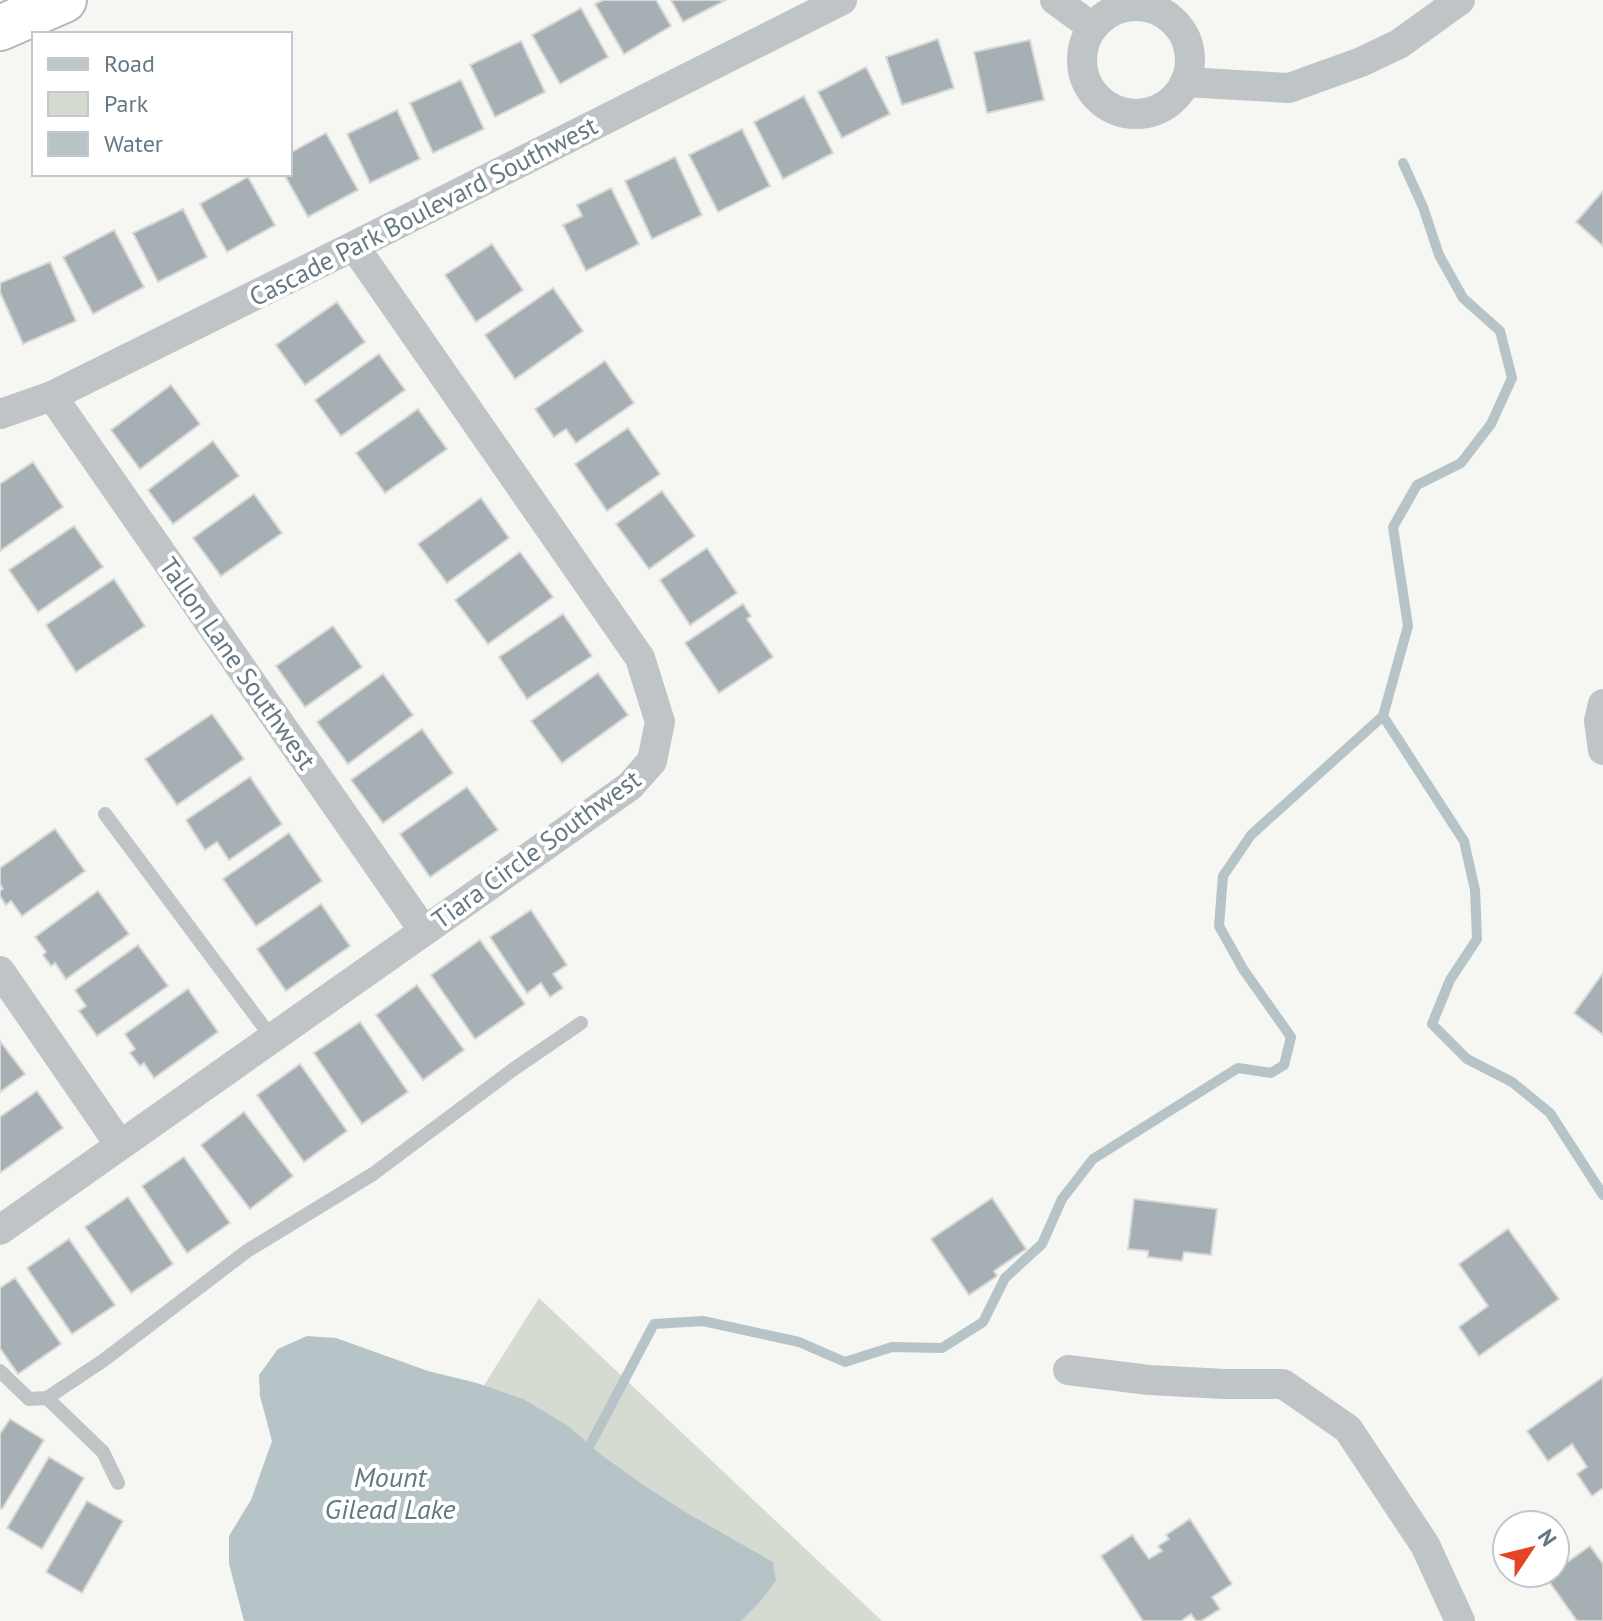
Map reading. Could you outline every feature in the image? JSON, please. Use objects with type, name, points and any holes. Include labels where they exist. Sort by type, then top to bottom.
[{"type":"highway","points":[[0,28],[64,0]]},
{"type":"street","name":"Cascade Park Boulevard Southwest","points":[[0,414],[52,396],[842,0]]},
{"type":"street","points":[[1055,0],[1092,27]]},
{"type":"street","points":[[1185,82],[1289,88],[1361,62],[1399,44],[1460,0]]},
{"type":"street","points":[[1136,5],[1156,9],[1172,19],[1184,34],[1190,51],[1185,82],[1180,93],[1158,111],[1136,115],[1115,110],[1099,100],[1085,79],[1082,51],[1092,27],[1115,9],[1136,5]]},
{"type":"street","name":"Tiara Circle Southwest","points":[[0,1230],[630,786],[652,761],[660,722],[640,658],[354,246]]},
{"type":"street","name":"Tallon Lane Southwest","points":[[52,396],[424,931]]},
{"type":"street","points":[[1603,704],[1599,721],[1603,750]]},
{"type":"street","points":[[0,971],[120,1145]]},
{"type":"street","points":[[1068,1370],[1149,1380],[1283,1384],[1348,1429],[1425,1545],[1460,1621]]},
{"type":"lane","points":[[105,814],[272,1038]]},
{"type":"lane","points":[[0,1371],[29,1399],[47,1398],[104,1360],[247,1251],[373,1174],[581,1023]]},
{"type":"lane","points":[[47,1398],[103,1452],[118,1483]]},
{"type":"green space","points":[[539,1298],[882,1621],[335,1621]]},
{"type":"water","name":"Mount Gilead Lake","points":[[307,1336],[336,1338],[428,1371],[523,1399],[567,1425],[604,1457],[645,1486],[773,1562],[776,1581],[741,1621],[244,1621],[229,1564],[229,1536],[251,1500],[272,1441],[260,1396],[259,1375],[278,1349]]},
{"type":"building","points":[[603,0],[656,0],[671,26],[624,54],[595,4]]},
{"type":"building","points":[[671,0],[726,0],[683,22]]},
{"type":"building","points":[[581,8],[608,57],[560,84],[532,35]]},
{"type":"building","points":[[938,39],[954,88],[902,105],[886,57]]},
{"type":"building","points":[[1030,40],[1044,100],[987,113],[974,52]]},
{"type":"building","points":[[521,41],[545,92],[495,117],[470,65]]},
{"type":"building","points":[[866,67],[890,114],[842,138],[818,92]]},
{"type":"building","points":[[461,80],[484,129],[433,153],[410,103]]},
{"type":"building","points":[[804,96],[833,153],[783,179],[754,122]]},
{"type":"building","points":[[397,110],[420,159],[370,183],[347,134]]},
{"type":"building","points":[[742,129],[770,186],[718,212],[689,155]]},
{"type":"building","points":[[326,133],[358,190],[308,217],[285,176],[292,176],[292,152]]},
{"type":"building","points":[[675,157],[702,215],[652,239],[625,181]]},
{"type":"building","points":[[248,177],[275,225],[227,252],[200,204]]},
{"type":"building","points":[[611,188],[639,244],[586,271],[563,225],[582,216],[577,205]]},
{"type":"building","points":[[1603,191],[1603,246],[1576,222]]},
{"type":"building","points":[[183,209],[207,257],[158,282],[133,233]]},
{"type":"building","points":[[114,230],[144,287],[93,314],[63,257]]},
{"type":"building","points":[[492,244],[523,290],[476,322],[445,275]]},
{"type":"building","points":[[50,262],[76,321],[23,344],[0,292],[0,283]]},
{"type":"building","points":[[553,288],[583,331],[515,379],[485,335]]},
{"type":"building","points":[[337,302],[365,342],[305,385],[276,345]]},
{"type":"building","points":[[379,354],[405,390],[341,436],[315,400]]},
{"type":"building","points":[[605,361],[634,403],[576,443],[566,429],[554,437],[535,409]]},
{"type":"building","points":[[171,385],[200,424],[140,469],[111,430]]},
{"type":"building","points":[[418,409],[447,449],[385,493],[356,453]]},
{"type":"building","points":[[628,428],[660,474],[607,511],[575,464]]},
{"type":"building","points":[[213,441],[239,476],[173,524],[148,490]]},
{"type":"building","points":[[33,462],[63,507],[0,551],[0,484]]},
{"type":"building","points":[[662,491],[695,536],[649,569],[616,524]]},
{"type":"building","points":[[254,494],[282,533],[221,576],[193,538]]},
{"type":"building","points":[[481,498],[509,538],[447,583],[418,544]]},
{"type":"building","points":[[74,526],[103,567],[38,612],[9,570]]},
{"type":"building","points":[[707,548],[737,593],[690,625],[660,580]]},
{"type":"building","points":[[520,552],[553,597],[488,644],[455,600]]},
{"type":"building","points":[[114,579],[145,626],[76,672],[46,625]]},
{"type":"building","points":[[743,604],[751,616],[747,619],[773,657],[719,693],[685,643]]},
{"type":"building","points":[[563,614],[592,656],[527,699],[499,657]]},
{"type":"building","points":[[333,626],[362,667],[305,707],[276,666]]},
{"type":"building","points":[[598,673],[628,715],[562,763],[531,721]]},
{"type":"building","points":[[383,674],[413,715],[348,764],[317,722]]},
{"type":"building","points":[[212,714],[244,759],[177,805],[145,759]]},
{"type":"building","points":[[422,729],[453,773],[383,823],[351,780]]},
{"type":"building","points":[[250,777],[282,824],[229,860],[217,842],[205,850],[186,820]]},
{"type":"building","points":[[467,787],[498,830],[430,877],[400,834]]},
{"type":"building","points":[[55,829],[85,871],[22,916],[11,901],[6,905],[0,896],[3,889],[0,868]]},
{"type":"building","points":[[289,833],[322,881],[256,926],[223,879]]},
{"type":"building","points":[[98,891],[129,934],[66,979],[55,963],[51,966],[35,937]]},
{"type":"building","points":[[321,904],[350,946],[286,991],[257,949]]},
{"type":"building","points":[[531,910],[567,965],[553,974],[563,988],[550,997],[541,983],[527,993],[490,937]]},
{"type":"building","points":[[480,940],[525,1004],[475,1039],[431,975]]},
{"type":"building","points":[[138,945],[168,986],[97,1036],[79,1011],[86,1006],[75,990]]},
{"type":"building","points":[[1603,973],[1603,1035],[1574,1013]]},
{"type":"building","points":[[417,985],[464,1050],[423,1080],[376,1015]]},
{"type":"building","points":[[188,989],[218,1032],[154,1078],[144,1063],[140,1066],[130,1053],[135,1049],[125,1034]]},
{"type":"building","points":[[360,1022],[408,1092],[362,1124],[314,1053]]},
{"type":"building","points":[[0,1041],[25,1074],[0,1092]]},
{"type":"building","points":[[300,1064],[347,1131],[304,1162],[257,1095]]},
{"type":"building","points":[[37,1091],[63,1128],[0,1173],[0,1117]]},
{"type":"building","points":[[244,1112],[293,1176],[250,1209],[201,1145]]},
{"type":"building","points":[[184,1157],[230,1223],[187,1253],[142,1186]]},
{"type":"building","points":[[128,1197],[173,1264],[131,1293],[85,1227]]},
{"type":"building","points":[[992,1198],[1026,1249],[994,1271],[997,1276],[969,1295],[931,1239]]},
{"type":"building","points":[[1134,1199],[1217,1209],[1211,1255],[1184,1252],[1182,1261],[1148,1257],[1148,1251],[1128,1249]]},
{"type":"building","points":[[1508,1229],[1559,1299],[1479,1356],[1459,1327],[1488,1306],[1459,1264]]},
{"type":"building","points":[[69,1239],[115,1305],[72,1334],[27,1268]]},
{"type":"building","points":[[15,1278],[61,1344],[18,1374],[0,1348],[0,1288]]},
{"type":"building","points":[[1603,1377],[1603,1488],[1592,1496],[1577,1474],[1587,1467],[1572,1444],[1548,1461],[1527,1431]]},
{"type":"building","points":[[10,1419],[44,1440],[2,1509],[0,1434]]},
{"type":"building","points":[[49,1457],[84,1478],[42,1549],[7,1528]]},
{"type":"building","points":[[87,1501],[123,1521],[82,1593],[46,1572]]},
{"type":"building","points":[[1190,1519],[1232,1584],[1212,1597],[1220,1609],[1201,1621],[1196,1621],[1191,1614],[1181,1621],[1143,1621],[1101,1556],[1132,1535],[1149,1559],[1162,1551],[1158,1546],[1169,1539],[1166,1535]]},
{"type":"building","points":[[1590,1546],[1603,1564],[1603,1621],[1577,1621],[1554,1589],[1571,1589],[1571,1560]]},
{"type":"waterway","points":[[590,1445],[654,1324],[703,1321],[799,1342],[845,1362],[892,1347],[942,1348],[983,1322],[1005,1278],[1042,1244],[1062,1199],[1093,1159],[1238,1068],[1271,1073],[1284,1065],[1291,1037],[1243,969],[1219,926],[1223,876],[1251,835],[1383,716],[1408,626],[1393,527],[1417,485],[1461,463],[1491,424],[1512,378],[1500,331],[1463,298],[1439,255],[1423,207],[1403,163]]},
{"type":"waterway","points":[[1383,716],[1464,841],[1475,890],[1477,939],[1450,980],[1432,1024],[1467,1059],[1512,1082],[1550,1113],[1603,1195]]}]
